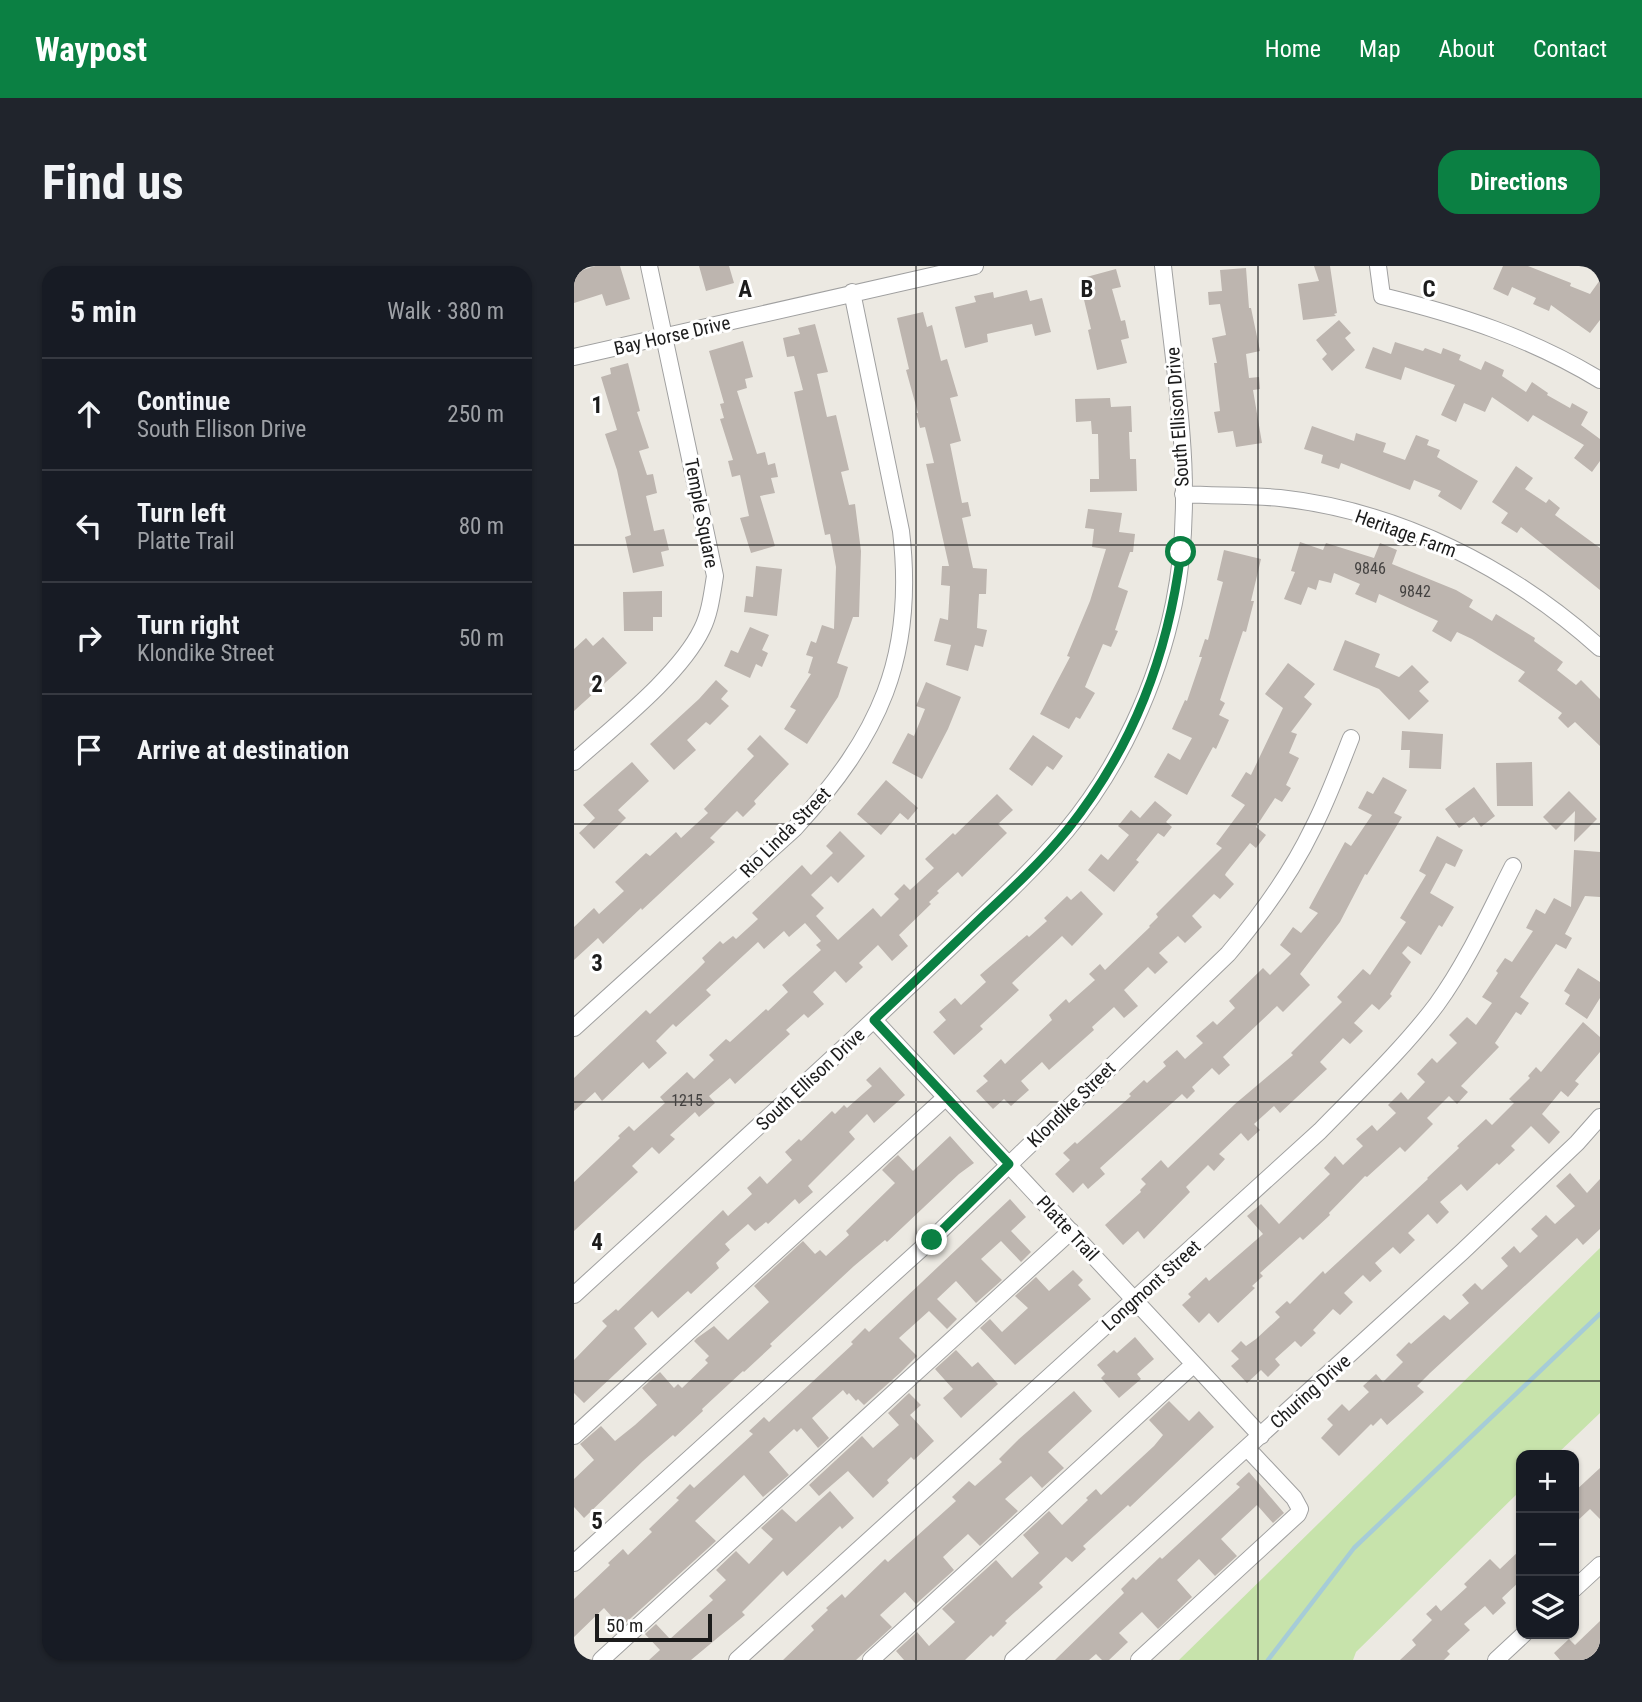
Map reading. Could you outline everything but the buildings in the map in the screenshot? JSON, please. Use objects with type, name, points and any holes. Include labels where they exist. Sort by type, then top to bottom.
[{"type":"street","name":"Temple Square","points":[[574,762],[667,677],[684,658],[702,629],[710,607],[715,576],[649,266]]},
{"type":"street","name":"Bay Horse Drive","points":[[574,356],[975,266]]},
{"type":"street","name":"South Ellison Drive","points":[[574,1295],[874,1020],[1017,884],[1066,831],[1094,794],[1121,749],[1152,682],[1175,601],[1181,552],[1181,428],[1163,266]]},
{"type":"street","points":[[1378,266],[1382,296],[1454,314],[1514,336],[1600,380]]},
{"type":"street","name":"Rio Linda Street","points":[[574,1028],[795,828],[824,796],[863,741],[892,677],[900,634],[905,562],[901,530],[852,292]]},
{"type":"street","name":"Heritage Farm","points":[[1183,494],[1280,498],[1320,505],[1392,524],[1491,568],[1529,591],[1600,648]]},
{"type":"street","name":"Klondike Street","points":[[574,1563],[932,1240],[1228,954],[1284,881],[1313,828],[1351,738]]},
{"type":"street","name":"Longmont Street","points":[[737,1660],[1320,1131],[1435,1006],[1469,953],[1513,866]]},
{"type":"street","name":"Platte Trail","points":[[874,1020],[1261,1436]]},
{"type":"street","points":[[574,1436],[946,1097]]},
{"type":"street","name":"Churing Drive","points":[[1013,1660],[1462,1252],[1577,1143],[1600,1117]]},
{"type":"street","points":[[601,1660],[1071,1231]]},
{"type":"street","points":[[871,1660],[1194,1364]]},
{"type":"street","points":[[1139,1660],[1298,1514],[1300,1509],[1294,1497],[1247,1448]]},
{"type":"street","points":[[1579,1583],[1600,1564]]},
{"type":"street","points":[[1496,1660],[1519,1639]]},
{"type":"green space","points":[[1600,1248],[1600,1413],[1561,1450],[1516,1450],[1516,1495],[1356,1652],[1353,1660],[1179,1660]]},
{"type":"waterway","points":[[1268,1660],[1354,1548],[1600,1314]]},
{"type":"route","points":[[932,1240],[1009,1164],[874,1020],[1017,884],[1066,831],[1094,794],[1121,749],[1152,682],[1175,601],[1181,552]]}]
